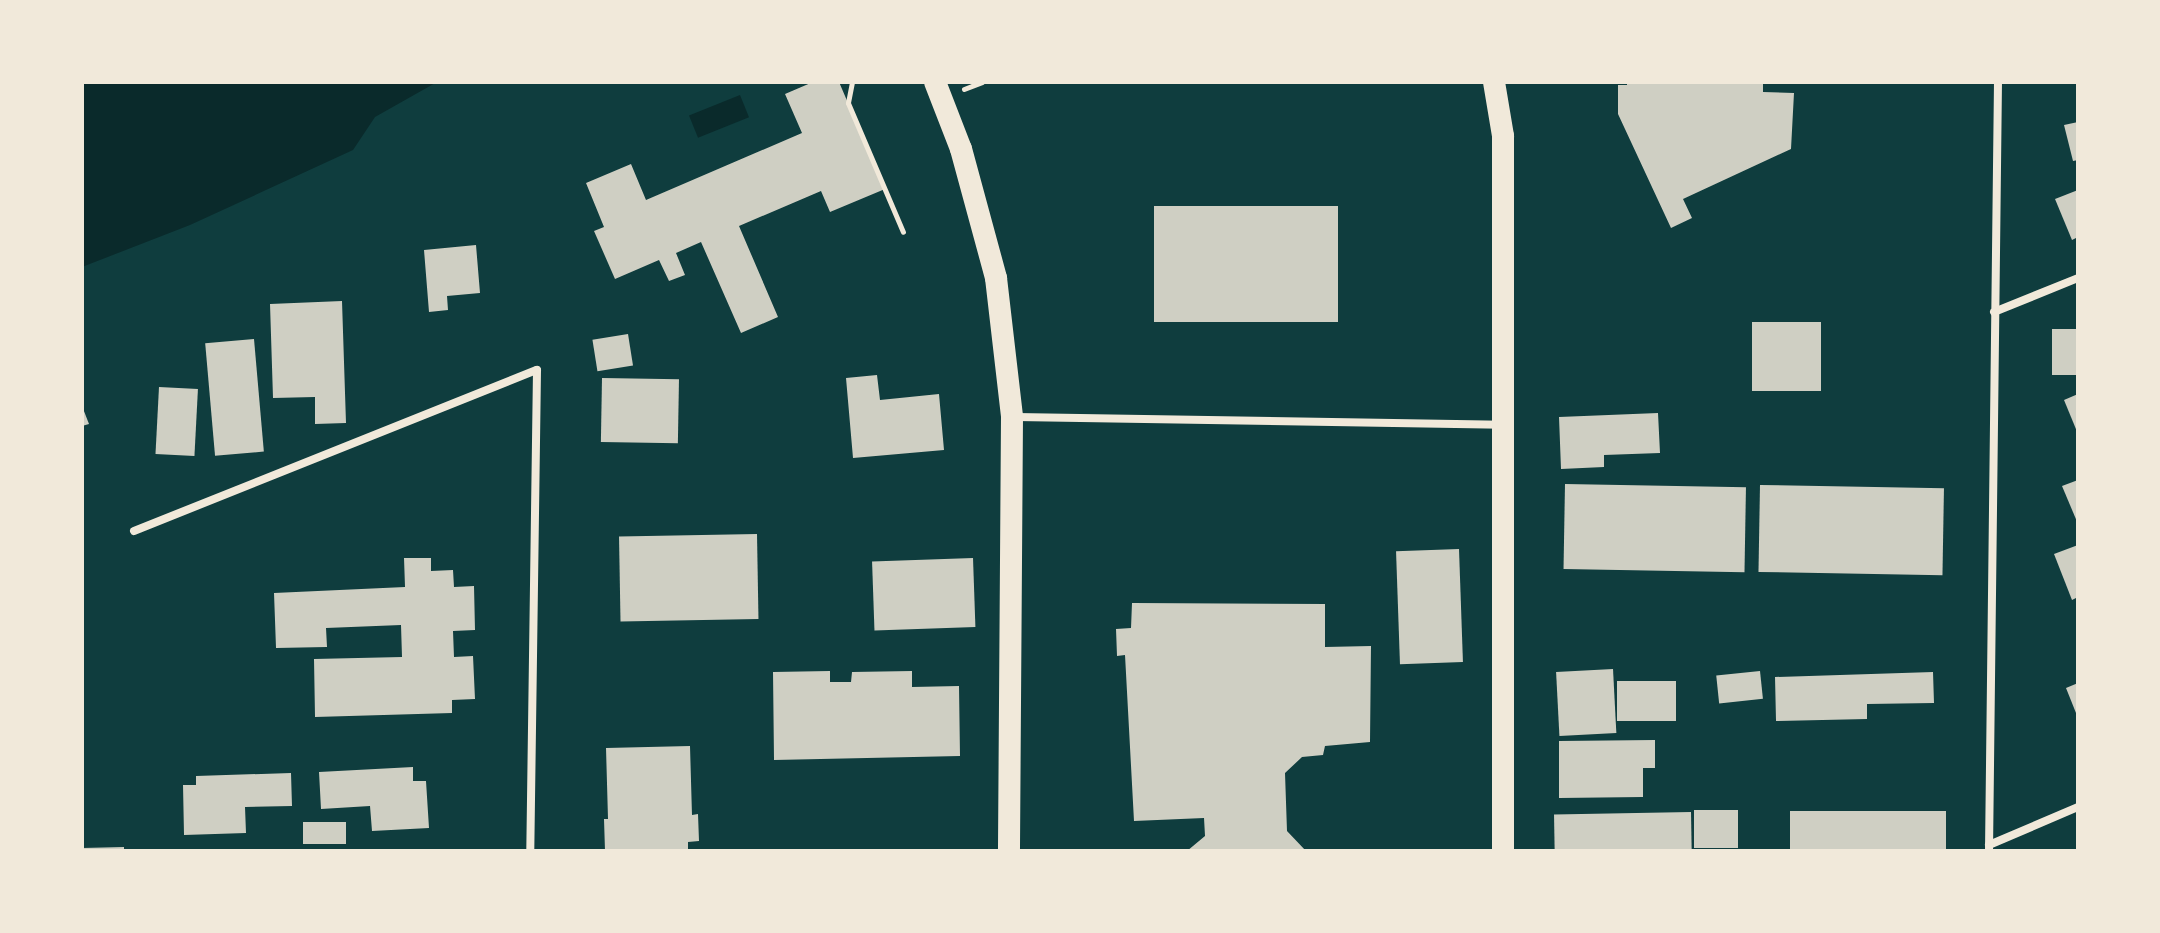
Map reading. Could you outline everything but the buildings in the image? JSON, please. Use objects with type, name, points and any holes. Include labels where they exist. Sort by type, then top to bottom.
[{"type":"highway","points":[[935,82],[961,149],[996,278],[1012,417],[1009,851]]},
{"type":"highway","points":[[1494,82],[1503,136],[1503,851]]},
{"type":"street","points":[[1998,82],[1989,848],[2078,807]]},
{"type":"street","points":[[1994,312],[2078,278]]},
{"type":"street","points":[[134,531],[537,370],[530,851]]},
{"type":"street","points":[[1012,417],[1503,425]]},
{"type":"path","points":[[852,82],[848,103],[903,232]]},
{"type":"water","points":[[82,82],[437,82],[375,117],[353,150],[190,225],[82,267]]},
{"type":"water","points":[[740,95],[749,117],[698,138],[689,116]]}]
